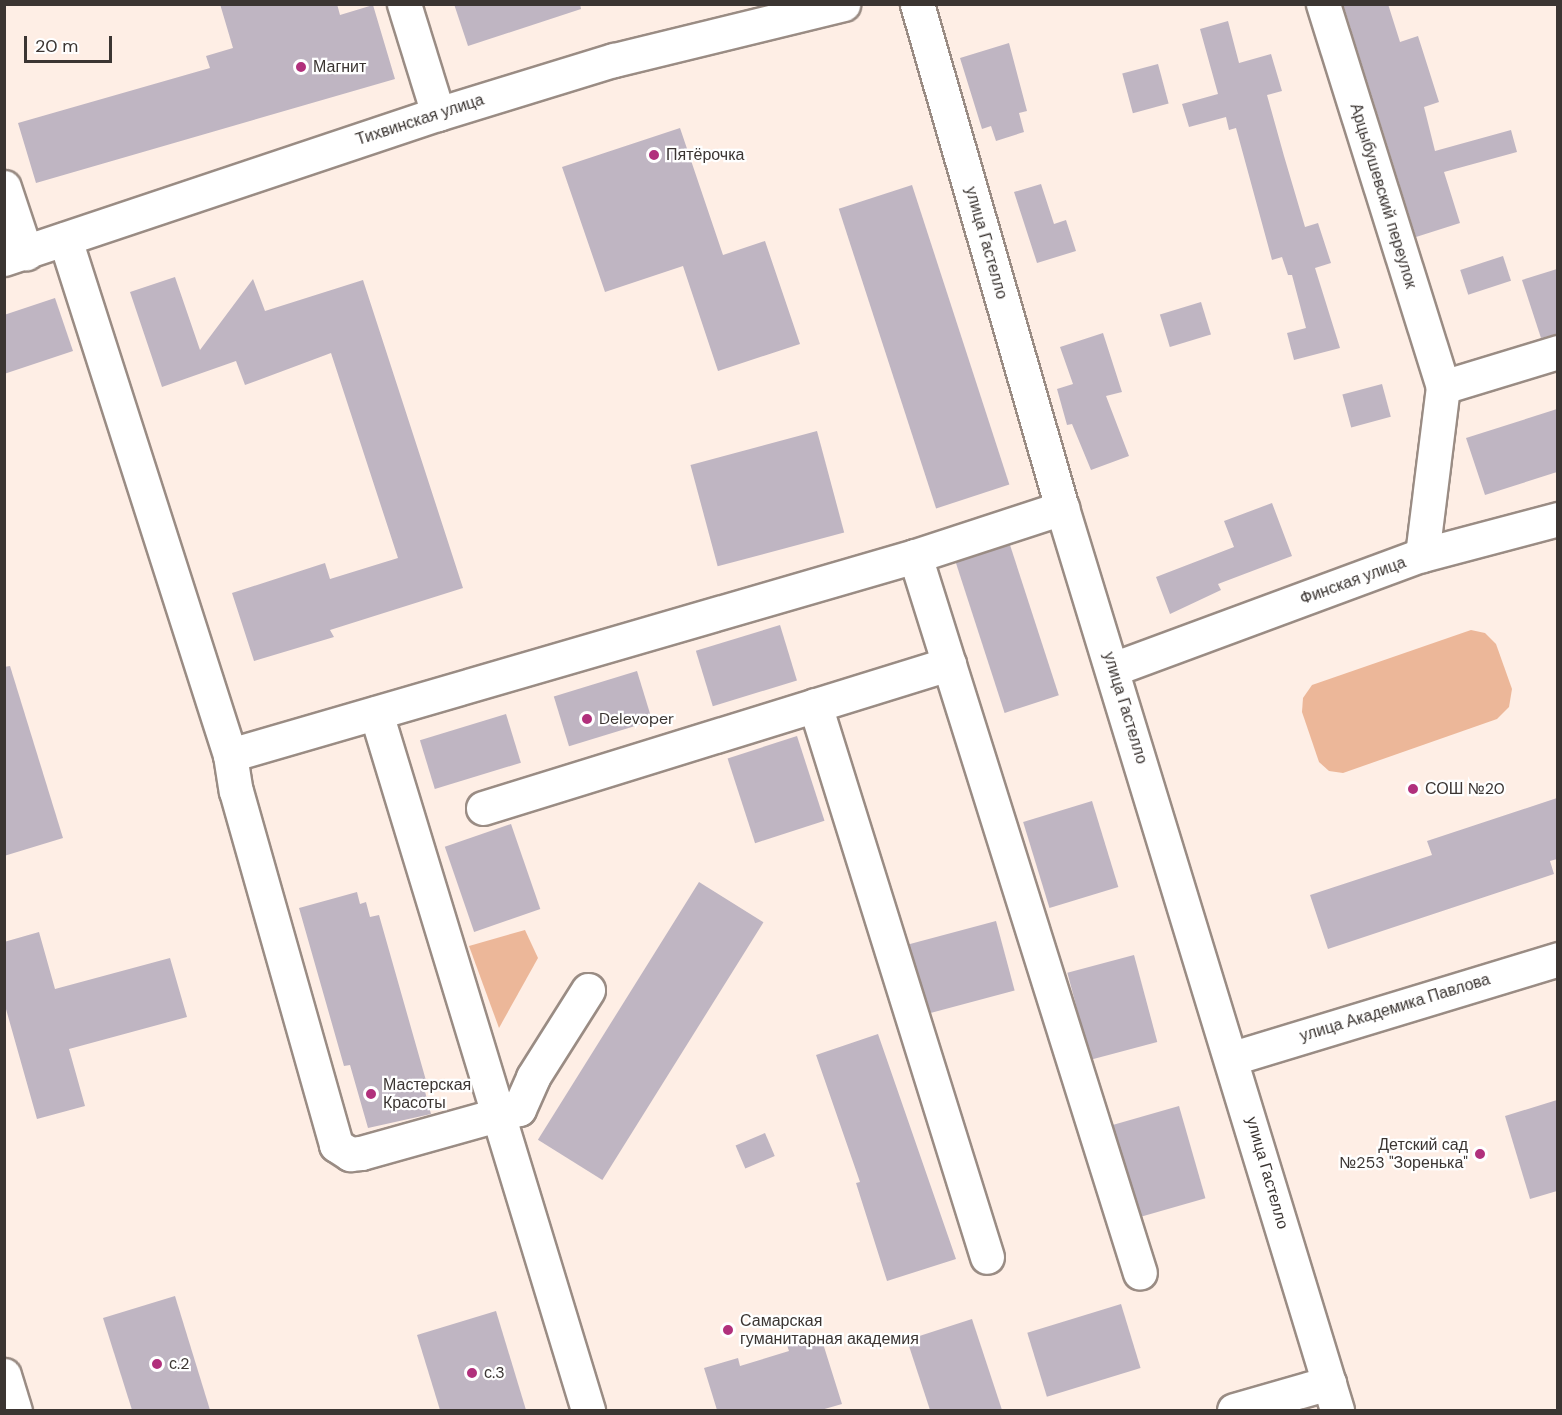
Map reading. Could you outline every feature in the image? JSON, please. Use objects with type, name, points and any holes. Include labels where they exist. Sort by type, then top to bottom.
[{"type":"street","points":[[405,4],[438,114]]},
{"type":"street","name":"Тихвинская улица","points":[[15,256],[438,114],[614,60],[843,4]]},
{"type":"street","name":"улица Гастелло","points":[[918,4],[1062,508],[1233,1058],[1333,1397]]},
{"type":"street","name":"Арцыбушевский переулок","points":[[1323,4],[1443,387]]},
{"type":"street","points":[[4,187],[15,256]]},
{"type":"street","points":[[65,239],[230,755],[236,791],[336,1145],[350,1154],[361,1153],[498,1115],[522,1105],[533,1077],[588,990]]},
{"type":"street","points":[[1443,387],[1557,351]]},
{"type":"street","name":"Финская улица","points":[[1113,669],[1422,555],[1443,387]]},
{"type":"street","points":[[230,755],[915,556],[1062,508]]},
{"type":"street","points":[[1422,555],[1557,519]]},
{"type":"street","points":[[915,556],[1140,1273]]},
{"type":"street","points":[[483,808],[948,664]]},
{"type":"street","points":[[815,705],[987,1257]]},
{"type":"street","points":[[376,713],[588,1410]]},
{"type":"street","name":"улица Академика Павлова","points":[[1233,1058],[1557,959]]},
{"type":"street","points":[[4,1375],[15,1410]]},
{"type":"street","points":[[1234,1410],[1333,1397]]},
{"type":"shaded area","points":[[1471,630],[1485,633],[1496,644],[1512,689],[1509,707],[1497,719],[1343,773],[1329,771],[1319,762],[1302,712],[1303,698],[1312,685]]},
{"type":"shaded area","points":[[525,930],[538,958],[499,1028],[469,946]]},
{"type":"building","points":[[220,4],[337,4],[340,15],[373,5],[395,79],[36,183],[18,123],[210,68],[206,56],[233,48]]},
{"type":"building","points":[[454,4],[580,4],[581,9],[468,46]]},
{"type":"building","points":[[1343,4],[1388,4],[1400,42],[1418,36],[1439,102],[1424,107],[1435,151],[1511,130],[1517,152],[1444,172],[1460,223],[1416,237]]},
{"type":"building","points":[[1228,21],[1239,63],[1271,54],[1282,91],[1267,95],[1305,227],[1318,223],[1331,263],[1315,268],[1340,348],[1294,360],[1287,333],[1306,328],[1292,275],[1288,275],[1282,257],[1272,260],[1236,128],[1229,130],[1226,117],[1189,127],[1182,104],[1218,94],[1200,29]]},
{"type":"building","points":[[1009,43],[1027,111],[1019,113],[1024,132],[996,141],[991,126],[982,129],[960,58]]},
{"type":"building","points":[[1158,64],[1169,104],[1133,113],[1122,74]]},
{"type":"building","points":[[680,128],[723,255],[765,241],[800,344],[718,371],[683,266],[605,292],[562,167]]},
{"type":"building","points":[[1041,184],[1054,224],[1066,220],[1076,251],[1037,263],[1014,192]]},
{"type":"building","points":[[912,185],[1009,485],[936,508],[839,209]]},
{"type":"building","points":[[1503,256],[1511,281],[1468,295],[1460,270]]},
{"type":"building","points":[[1557,269],[1557,334],[1541,338],[1522,280]]},
{"type":"building","points":[[175,277],[200,350],[253,279],[265,311],[363,280],[463,588],[330,630],[334,637],[254,661],[232,593],[325,563],[330,579],[398,558],[331,353],[245,385],[236,361],[162,387],[130,292]]},
{"type":"building","points":[[55,298],[73,351],[4,374],[4,315]]},
{"type":"building","points":[[1201,302],[1211,335],[1170,347],[1160,315]]},
{"type":"building","points":[[1103,333],[1122,392],[1106,396],[1129,456],[1091,470],[1072,424],[1067,425],[1057,389],[1073,384],[1060,347]]},
{"type":"building","points":[[1382,384],[1391,417],[1351,427],[1342,395]]},
{"type":"building","points":[[1557,409],[1557,472],[1485,495],[1466,438]]},
{"type":"building","points":[[817,431],[844,532],[718,566],[690,465]]},
{"type":"building","points":[[1272,503],[1292,556],[1218,584],[1221,590],[1170,614],[1156,577],[1234,547],[1224,521]]},
{"type":"building","points":[[1010,545],[1059,695],[1005,713],[956,563]]},
{"type":"building","points":[[780,625],[797,680],[713,706],[696,651]]},
{"type":"building","points":[[10,666],[63,838],[4,856],[4,667]]},
{"type":"building","points":[[637,671],[652,721],[569,746],[554,696]]},
{"type":"building","points":[[506,714],[521,763],[435,789],[420,740]]},
{"type":"building","points":[[797,736],[825,821],[755,843],[728,759]]},
{"type":"building","points":[[1557,798],[1557,859],[1550,861],[1554,874],[1328,949],[1310,895],[1432,855],[1427,841]]},
{"type":"building","points":[[1092,801],[1118,887],[1049,908],[1023,822]]},
{"type":"building","points":[[511,824],[540,909],[474,932],[445,847]]},
{"type":"building","points":[[699,882],[763,922],[602,1180],[538,1140]]},
{"type":"building","points":[[357,892],[360,904],[366,902],[370,917],[379,915],[427,1084],[423,1084],[431,1114],[368,1128],[350,1065],[344,1066],[299,908]]},
{"type":"building","points":[[996,921],[1015,991],[928,1014],[909,944]]},
{"type":"building","points":[[39,932],[55,989],[170,958],[187,1017],[69,1049],[85,1106],[37,1119],[4,1002],[4,942]]},
{"type":"building","points":[[1134,955],[1157,1042],[1091,1060],[1067,973]]},
{"type":"building","points":[[878,1034],[956,1259],[887,1281],[856,1183],[860,1182],[816,1055]]},
{"type":"building","points":[[1557,1100],[1557,1191],[1530,1199],[1505,1116]]},
{"type":"building","points":[[1179,1106],[1205,1198],[1139,1217],[1113,1125]]},
{"type":"building","points":[[765,1133],[775,1156],[745,1169],[736,1146]]},
{"type":"building","name":"с.2","points":[[175,1296],[210,1410],[132,1410],[103,1318]]},
{"type":"building","points":[[1121,1304],[1141,1368],[1047,1397],[1027,1333]]},
{"type":"building","name":"с.3","points":[[496,1311],[526,1410],[440,1410],[417,1335]]},
{"type":"building","points":[[972,1319],[1002,1410],[930,1410],[907,1340]]},
{"type":"building","points":[[820,1334],[842,1404],[821,1410],[717,1410],[704,1368],[738,1358],[740,1366],[789,1351],[787,1345]]},
{"type":"place","name":"Магнит","points":[[301,67]]},
{"type":"place","name":"Пятёрочка","points":[[654,155]]},
{"type":"place","name":"Delevoper","points":[[587,719]]},
{"type":"place","name":"СОШ №20","points":[[1413,789]]},
{"type":"place","name":"Мастерская Красоты","points":[[371,1094]]},
{"type":"place","name":"Детский сад №253 \"Зоренька\"","points":[[1480,1154]]},
{"type":"place","name":"Самарская гуманитарная академия","points":[[728,1330]]},
{"type":"place","name":"с.2","points":[[157,1364]]},
{"type":"place","name":"с.3","points":[[472,1373]]}]
